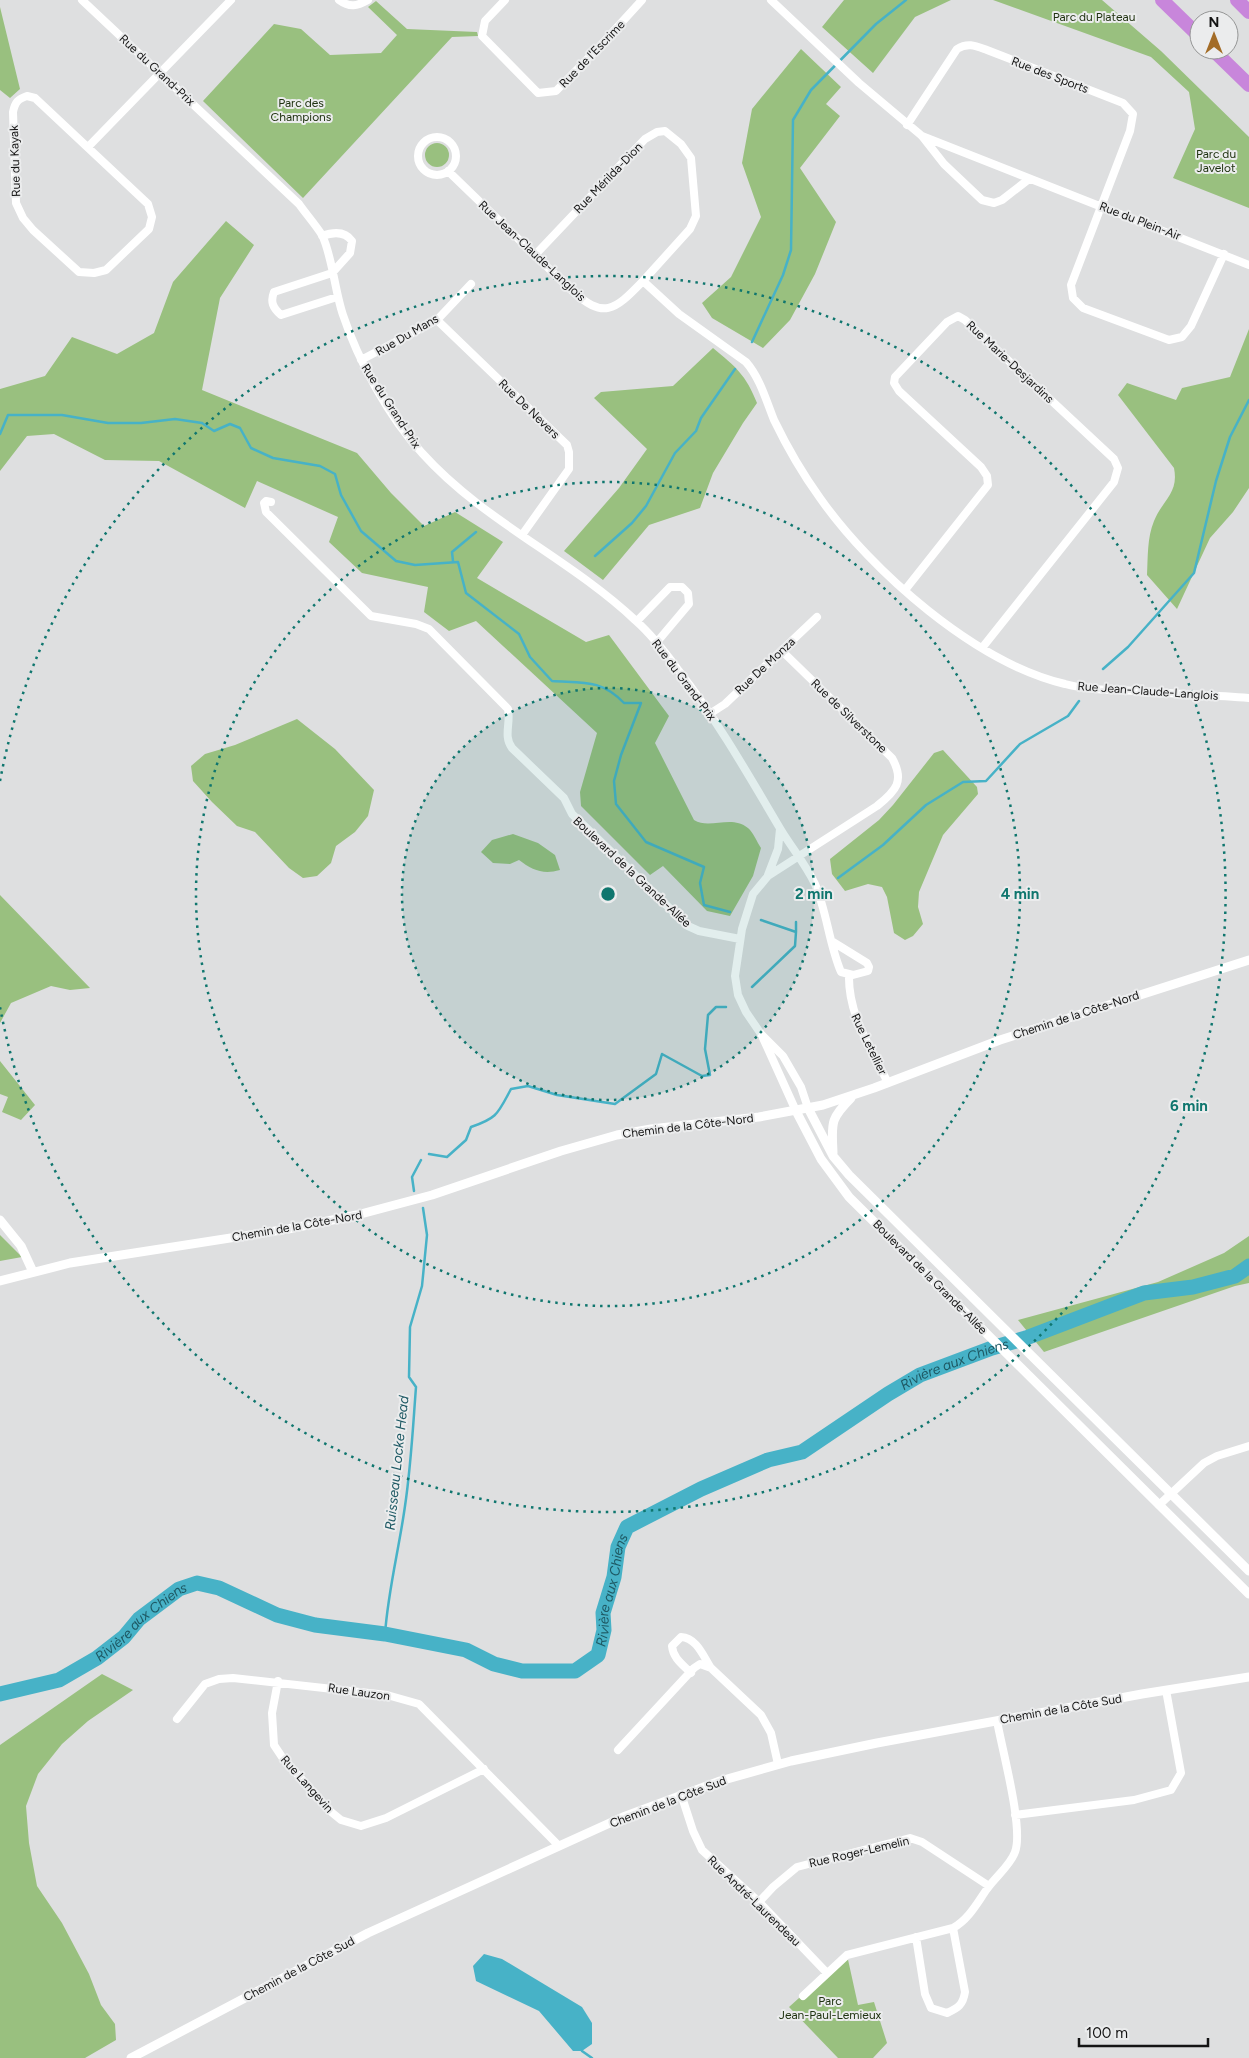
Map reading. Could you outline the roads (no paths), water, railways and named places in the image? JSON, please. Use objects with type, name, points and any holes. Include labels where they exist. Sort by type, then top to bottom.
[{"type":"highway","points":[[1162,0],[1189,26]]},
{"type":"highway","points":[[1237,0],[1249,12]]},
{"type":"highway","points":[[1223,60],[1249,85]]},
{"type":"street","name":"Rue du Grand-Prix","points":[[82,0],[299,204],[322,236],[327,249],[337,296],[361,360],[376,388],[421,453],[477,503],[597,587],[637,621],[657,642],[711,713],[797,856]]},
{"type":"street","points":[[88,147],[231,0]]},
{"type":"street","points":[[339,0],[346,5],[356,6],[368,0]]},
{"type":"street","name":"Rue de l'Escrime","points":[[505,0],[485,21],[482,36],[538,93],[556,91],[642,0]]},
{"type":"street","name":"Rue du Plein-Air","points":[[771,0],[854,78],[922,136],[944,164],[982,200],[994,203],[1002,200],[1029,179]]},
{"type":"street","name":"Rue des Sports","points":[[908,125],[957,49],[964,45],[973,45],[1123,103],[1133,114],[1130,131],[1100,206]]},
{"type":"street","name":"Rue du Kayak","points":[[27,96],[35,98],[88,147],[148,204],[152,217],[149,229],[106,270],[94,273],[79,272],[33,230],[23,218],[16,203],[14,103],[20,98],[27,96]]},
{"type":"street","name":"Rue Mérilda-Dion","points":[[535,255],[646,139],[657,132],[665,131],[681,144],[691,158],[696,216],[690,229],[644,281]]},
{"type":"street","name":"Rue du Plein-Air","points":[[922,136],[1249,265]]},
{"type":"street","points":[[439,137],[452,144],[456,157],[453,166],[448,171],[436,174],[429,172],[423,167],[419,160],[419,153],[426,141],[439,137]]},
{"type":"street","name":"Rue Jean-Claude-Langlois","points":[[448,171],[580,298],[599,308],[610,308],[620,304],[644,281],[679,314],[735,353],[751,367],[782,435],[820,498],[851,537],[905,590],[941,621],[982,648],[1023,669],[1065,684],[1096,689],[1249,698]]},
{"type":"street","points":[[1100,206],[1071,284],[1073,298],[1083,308],[1169,340],[1182,337],[1191,326],[1224,254]]},
{"type":"street","points":[[322,236],[329,233],[343,233],[352,241],[350,253],[332,274],[274,292],[271,299],[274,309],[282,315],[337,296]]},
{"type":"street","name":"Rue Du Mans","points":[[361,360],[438,320],[471,284]]},
{"type":"street","name":"Rue Marie-Desjardins","points":[[905,590],[988,485],[987,476],[981,467],[898,391],[894,383],[895,377],[947,322],[958,316],[965,320],[1114,459],[1118,468],[1114,482],[982,648]]},
{"type":"street","name":"Rue De Nevers","points":[[438,320],[567,445],[569,469],[522,535]]},
{"type":"street","name":"Boulevard de la Grande-Allée","points":[[271,502],[266,501],[264,503],[266,512],[371,616],[416,624],[429,629],[504,704],[509,715],[508,740],[512,748],[564,798],[572,814],[688,926],[699,931],[740,940]]},
{"type":"street","points":[[637,621],[670,587],[682,587],[688,593],[689,604],[657,642]]},
{"type":"street","name":"Rue De Monza","points":[[711,713],[725,704],[817,617]]},
{"type":"street","name":"Rue de Silverstone","points":[[782,651],[892,758],[899,775],[898,781],[887,798],[878,806],[797,856]]},
{"type":"street","points":[[768,876],[778,849],[780,829]]},
{"type":"street","points":[[797,856],[816,886],[832,942],[840,969],[843,974],[849,975],[866,972],[869,969],[868,965],[832,942]]},
{"type":"street","name":"Boulevard de la Grande-Allée","points":[[797,856],[768,876],[753,894],[740,940],[735,970],[736,990],[742,1007],[761,1034],[783,1056],[801,1087],[808,1108],[834,1156],[855,1182],[1249,1571]]},
{"type":"street","name":"Chemin de la Côte-Nord","points":[[0,1281],[75,1262],[339,1220],[421,1198],[569,1148],[617,1135],[651,1129],[732,1121],[808,1108],[853,1096],[1000,1040],[1249,960]]},
{"type":"street","name":"Rue Letellier","points":[[849,975],[853,1012],[888,1083]]},
{"type":"street","name":"Boulevard de la Grande-Allée","points":[[761,1034],[821,1160],[838,1184],[1249,1594]]},
{"type":"street","points":[[834,1156],[832,1131],[834,1118],[853,1096]]},
{"type":"street","points":[[0,1220],[21,1246],[33,1272]]},
{"type":"street","points":[[1003,1350],[1012,1337]]},
{"type":"street","points":[[1159,1505],[1204,1462],[1249,1446]]},
{"type":"street","points":[[691,1673],[675,1657],[672,1651],[672,1646],[682,1637],[694,1642],[711,1668],[761,1716],[771,1733],[778,1764]]},
{"type":"street","points":[[618,1750],[700,1664],[711,1668]]},
{"type":"street","name":"Chemin de la Côte Sud","points":[[131,2058],[355,1939],[559,1846],[681,1794],[778,1764],[878,1742],[1166,1690],[1249,1677]]},
{"type":"street","name":"Rue Lauzon","points":[[177,1720],[205,1684],[218,1679],[233,1678],[278,1681],[387,1695],[419,1704],[559,1846]]},
{"type":"street","name":"Rue Langevin","points":[[278,1681],[272,1714],[274,1744],[288,1764],[330,1811],[341,1820],[360,1826],[386,1818],[484,1769]]},
{"type":"street","points":[[1015,1815],[1134,1800],[1172,1790],[1181,1773],[1166,1690]]},
{"type":"street","points":[[802,1996],[847,1955],[953,1928],[964,1922],[1014,1855],[1018,1845],[1015,1815],[997,1721]]},
{"type":"street","name":"Rue André-Laurendeau","points":[[681,1794],[693,1831],[702,1850],[759,1902],[826,1973]]},
{"type":"street","name":"Rue Roger-Lemelin","points":[[759,1902],[773,1887],[797,1867],[910,1838],[922,1842],[989,1886]]},
{"type":"street","points":[[916,1937],[925,1994],[931,2008],[947,2013],[958,2008],[964,2002],[965,1992],[953,1928]]},
{"type":"water","points":[[484,1954],[502,1959],[582,2007],[592,2023],[592,2044],[582,2051],[573,2051],[539,2011],[476,1981],[473,1966]]},
{"type":"waterway","points":[[752,342],[783,275],[791,250],[793,120],[811,90],[876,24],[906,0]]},
{"type":"waterway","points":[[595,556],[632,523],[646,506],[675,453],[696,431],[701,418],[735,369]]},
{"type":"waterway","points":[[1103,669],[1128,647],[1194,573],[1216,481],[1230,437],[1249,400]]},
{"type":"waterway","name":"Ruisseau Locke Head","points":[[0,434],[8,415],[62,415],[108,423],[141,423],[175,419],[202,423],[214,431],[230,424],[240,428],[251,448],[273,458],[320,466],[335,474],[341,495],[361,531],[396,561],[415,565],[458,562],[466,593],[519,634],[530,657],[552,681],[591,684],[616,695],[624,703],[641,703],[621,755],[614,781],[616,804],[646,842],[704,867],[700,883],[704,905],[730,912]]},
{"type":"waterway","points":[[453,561],[452,552],[476,532]]},
{"type":"waterway","points":[[838,878],[883,845],[926,805],[963,782],[986,781],[1020,744],[1068,716],[1079,701]]},
{"type":"waterway","name":"Ruisseau Locke Head","points":[[752,987],[795,946],[796,932],[761,920]]},
{"type":"waterway","points":[[796,922],[796,932]]},
{"type":"waterway","name":"Ruisseau Locke Head","points":[[429,1154],[447,1157],[466,1140],[471,1127],[487,1121],[496,1114],[511,1089],[528,1086],[557,1095],[615,1104],[656,1074],[662,1054],[702,1076],[710,1075],[705,1049],[708,1015],[716,1007],[726,1007]]},
{"type":"waterway","name":"Ruisseau Locke Head","points":[[414,1191],[412,1177],[421,1160]]},
{"type":"waterway","name":"Ruisseau Locke Head","points":[[385,1634],[410,1461],[416,1387],[409,1377],[410,1327],[422,1286],[427,1235],[423,1208]]},
{"type":"waterway","name":"Rivière aux Chiens","points":[[0,1694],[59,1680],[97,1658],[124,1637],[139,1619],[179,1589],[197,1583],[219,1588],[277,1615],[315,1625],[385,1634],[466,1650],[494,1664],[522,1671],[575,1671],[598,1655],[604,1630],[603,1613],[614,1577],[618,1547],[627,1527],[701,1489],[768,1460],[802,1452],[888,1394],[920,1375],[992,1348],[1026,1338],[1144,1293],[1193,1287],[1235,1276],[1249,1266]]},
{"type":"waterway","points":[[582,2051],[592,2058]]},
{"type":"park label","name":"Parc du Plateau","points":[[1094,17]]},
{"type":"park label","name":"Parc des Champions","points":[[301,110]]},
{"type":"park label","name":"Parc du Javelot","points":[[1216,161]]},
{"type":"park label","name":"Parc Jean-Paul-Lemieux","points":[[830,2008]]}]
